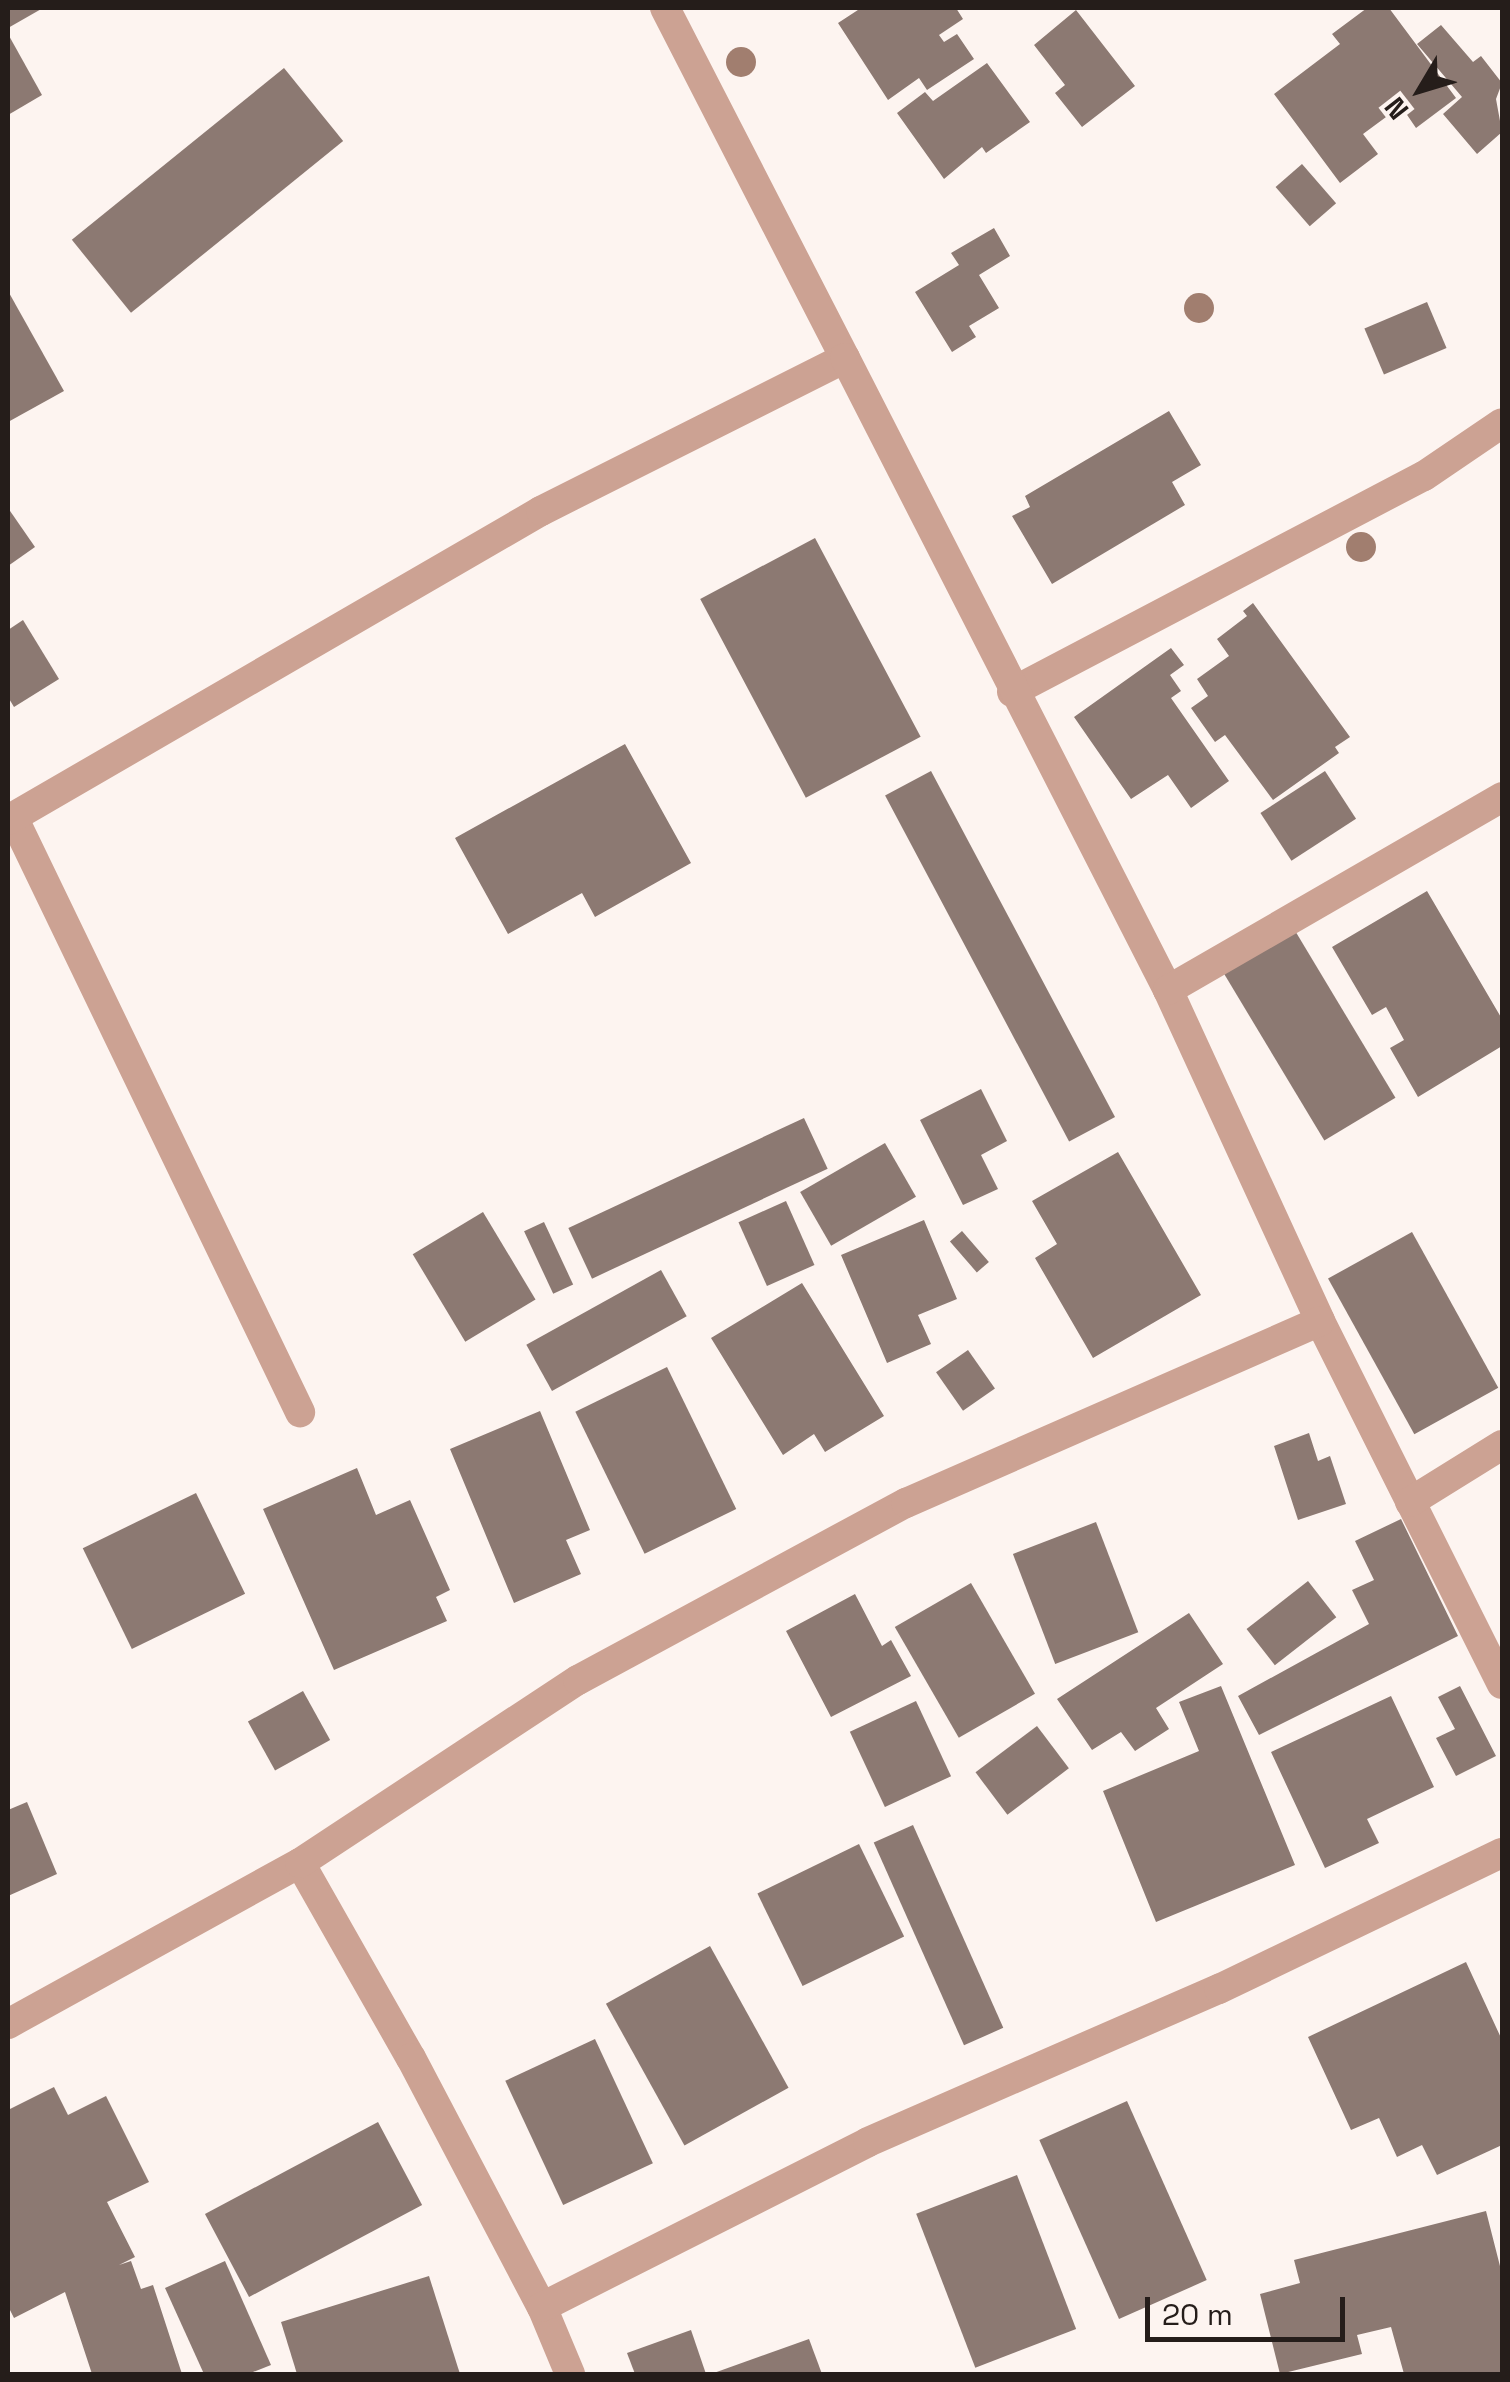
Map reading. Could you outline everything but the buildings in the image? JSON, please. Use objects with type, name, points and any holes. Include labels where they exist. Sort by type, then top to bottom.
[{"type":"street","points":[[664,8],[1168,990],[1320,1321],[1502,1684]]},
{"type":"street","points":[[300,1412],[10,818],[541,511],[845,358]]},
{"type":"street","points":[[1012,692],[1424,476],[1502,424]]},
{"type":"street","points":[[1168,990],[1502,796]]},
{"type":"street","points":[[8,2024],[300,1862],[578,1680],[906,1502],[1320,1321]]},
{"type":"street","points":[[1410,1502],[1502,1445]]},
{"type":"street","points":[[542,2307],[868,2142],[1220,1988],[1502,1853]]},
{"type":"street","points":[[300,1862],[542,2307],[570,2374]]}]
